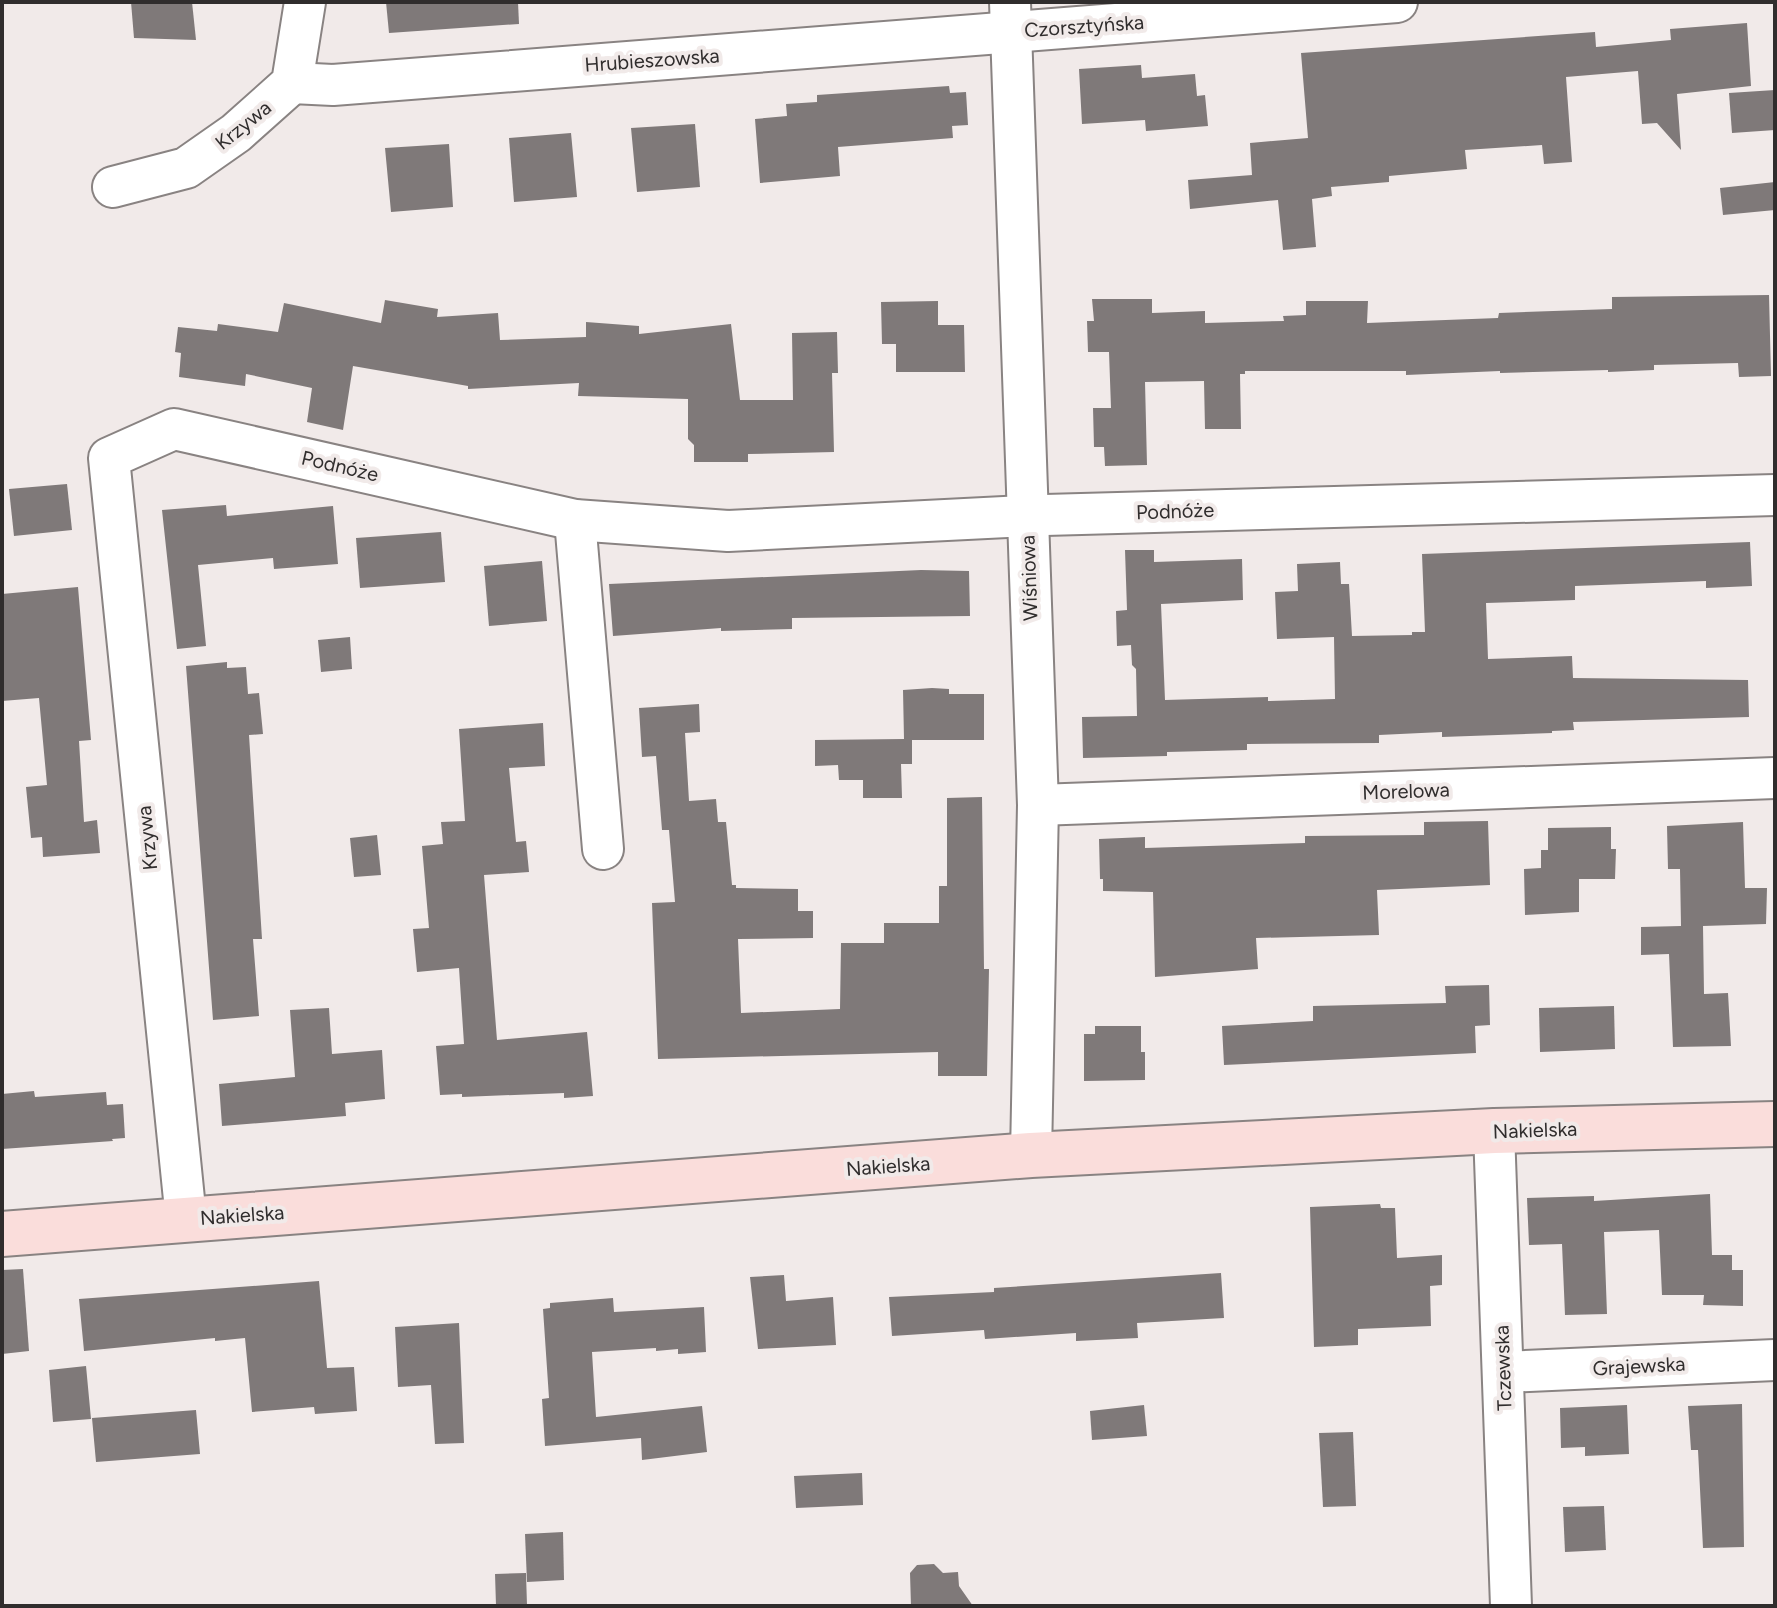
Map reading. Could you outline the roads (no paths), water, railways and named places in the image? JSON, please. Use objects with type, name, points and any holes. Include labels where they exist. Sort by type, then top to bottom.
[{"type":"main road","name":"Nakielska","points":[[2,1234],[1031,1155],[1494,1131],[1775,1124]]},
{"type":"street","points":[[292,83],[305,2]]},
{"type":"street","name":"Czorsztyńska","points":[[1011,16],[1397,2]]},
{"type":"street","name":"Hrubieszowska","points":[[292,83],[333,85],[1011,16]]},
{"type":"street","name":"Wiśniowa","points":[[1011,16],[1038,805],[1031,1155]]},
{"type":"street","name":"Krzywa","points":[[113,187],[186,168],[236,133],[292,83]]},
{"type":"street","name":"Podnóże","points":[[109,458],[174,429],[575,520],[728,531],[1027,515],[1775,495]]},
{"type":"street","name":"Krzywa","points":[[109,458],[186,1219]]},
{"type":"street","points":[[575,520],[603,849]]},
{"type":"street","name":"Morelowa","points":[[1038,805],[1775,778]]},
{"type":"street","name":"Tczewska","points":[[1494,1131],[1511,1606]]},
{"type":"street","name":"Grajewska","points":[[1504,1372],[1775,1360]]}]
